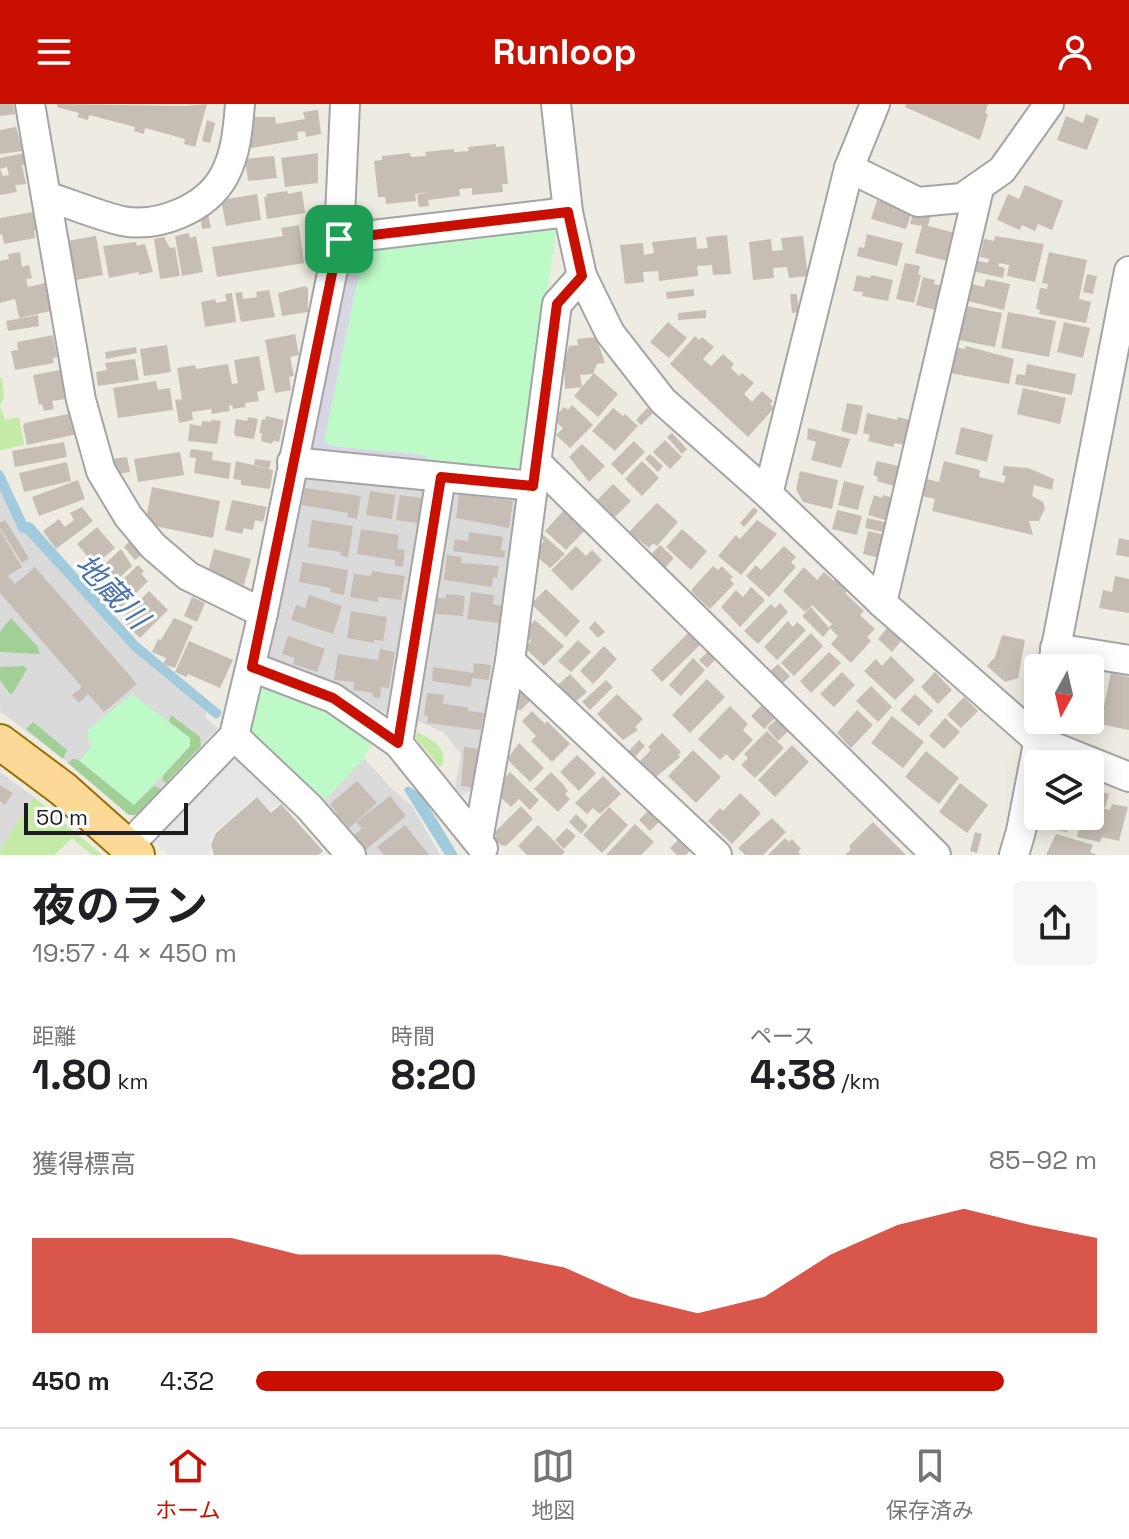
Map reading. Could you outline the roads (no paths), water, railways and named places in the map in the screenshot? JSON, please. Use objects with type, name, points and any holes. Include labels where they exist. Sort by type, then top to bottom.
[{"type":"main road","points":[[0,742],[63,789],[133,851]]},
{"type":"street","points":[[30,104],[81,400],[101,471],[128,516],[153,546],[188,576],[263,613]]},
{"type":"street","points":[[46,196],[124,221],[164,220],[197,205],[223,178],[236,143],[240,104]]},
{"type":"street","points":[[133,851],[234,736],[252,667],[339,239],[345,104]]},
{"type":"street","points":[[556,104],[568,212],[582,276],[610,333],[663,401],[768,494],[882,603],[1024,717]]},
{"type":"street","points":[[768,494],[849,168],[875,104]]},
{"type":"street","points":[[849,168],[918,202],[962,198],[1002,170],[1049,104]]},
{"type":"street","points":[[882,603],[979,188]]},
{"type":"street","points":[[339,239],[568,212]]},
{"type":"street","points":[[1055,654],[1124,322],[1129,271]]},
{"type":"street","points":[[483,847],[557,304],[582,276]]},
{"type":"street","points":[[292,462],[441,477],[535,475],[936,855]]},
{"type":"street","points":[[398,743],[441,477]]},
{"type":"street","points":[[1104,659],[1129,660]]},
{"type":"street","points":[[510,661],[717,855]]},
{"type":"street","points":[[252,667],[333,698],[398,743],[483,847]]},
{"type":"street","points":[[1014,855],[1040,734]]},
{"type":"street","points":[[1047,734],[1129,777]]},
{"type":"street","points":[[234,736],[309,807],[351,855]]},
{"type":"waterway","name":"地蔵川","points":[[0,474],[24,525],[30,526],[136,645],[218,713],[216,715],[134,647],[28,531],[22,529],[0,482]]},
{"type":"waterway","name":"地蔵川","points":[[449,855],[408,790],[419,797],[454,855]]}]
